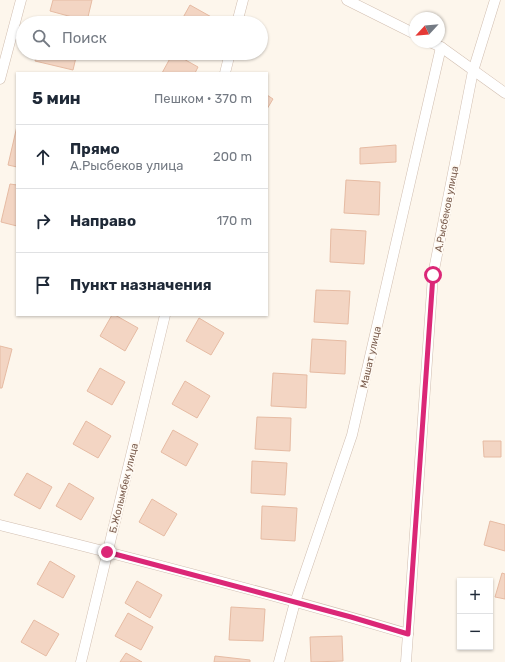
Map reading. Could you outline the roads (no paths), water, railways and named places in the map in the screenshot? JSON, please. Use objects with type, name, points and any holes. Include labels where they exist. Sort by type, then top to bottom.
[{"type":"street","points":[[17,16],[21,0]]},
{"type":"street","points":[[239,16],[243,0]]},
{"type":"street","points":[[347,0],[409,31]]},
{"type":"street","name":"А.Рысбеков улица","points":[[406,662],[433,275],[473,70],[495,0]]},
{"type":"street","points":[[0,79],[16,19]]},
{"type":"street","name":"Машат улица","points":[[279,662],[295,602],[352,435],[441,48]]},
{"type":"street","points":[[442,48],[505,93]]},
{"type":"street","points":[[225,72],[228,60]]},
{"type":"street","name":"Б.Жолымбек улица","points":[[81,662],[165,316]]},
{"type":"street","points":[[0,525],[295,602],[408,634]]}]
